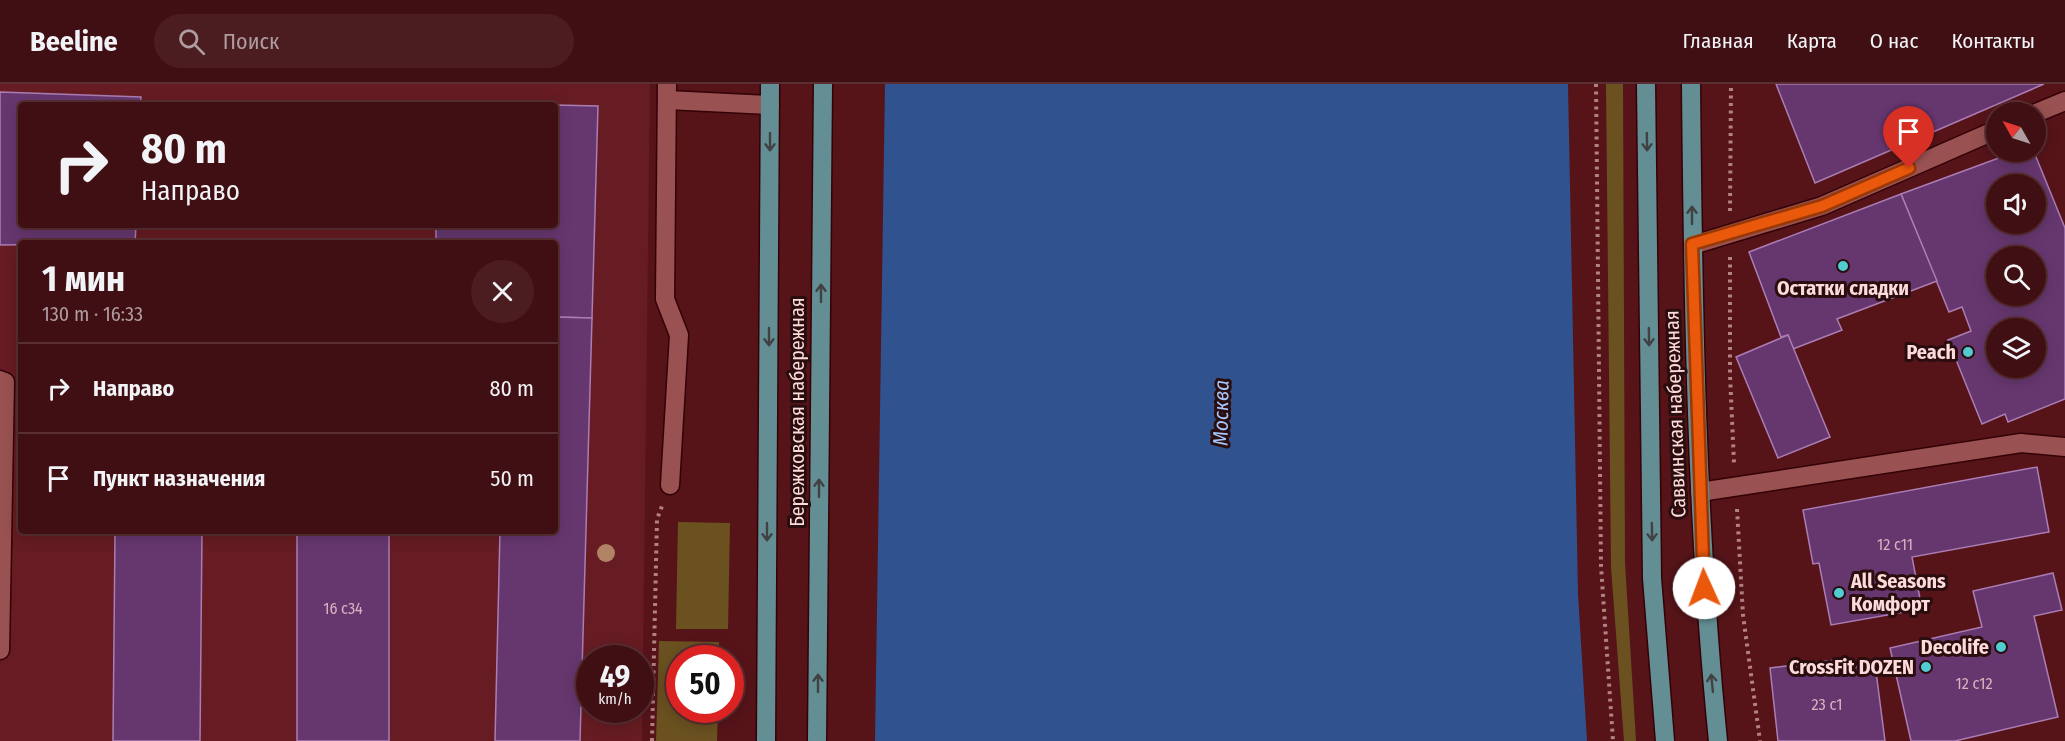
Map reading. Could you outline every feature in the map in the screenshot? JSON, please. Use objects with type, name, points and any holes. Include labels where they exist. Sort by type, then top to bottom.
[{"type":"main road","name":"Бережковская набережная","points":[[766,741],[770,84]]},
{"type":"main road","name":"Бережковская набережная","points":[[817,741],[823,84]]},
{"type":"main road","name":"Саввинская набережная","points":[[1646,84],[1652,578],[1665,741]]},
{"type":"main road","name":"Саввинская набережная","points":[[1691,84],[1692,244],[1700,492],[1705,612],[1718,741]]},
{"type":"lane","points":[[670,485],[679,335],[665,298],[667,92],[770,105]]},
{"type":"lane","points":[[2046,109],[2065,100]]},
{"type":"lane","points":[[1692,244],[1822,206],[1986,134]]},
{"type":"lane","points":[[0,380],[4,382],[0,650]]},
{"type":"lane","points":[[1700,492],[2021,443],[2065,447]]},
{"type":"path","points":[[1596,84],[1601,566],[1613,741]]},
{"type":"path","points":[[1731,84],[1730,375],[1743,615],[1760,741]]},
{"type":"path","points":[[652,741],[657,519],[670,485]]},
{"type":"shaded area","points":[[0,84],[650,84],[643,645],[576,645],[576,723],[642,723],[642,741],[0,741]]},
{"type":"shaded area","points":[[1606,84],[1623,84],[1625,563],[1636,741],[1624,741],[1611,567]]},
{"type":"shaded area","points":[[678,522],[730,523],[728,629],[676,629]]},
{"type":"shaded area","points":[[659,641],[719,642],[719,645],[666,645],[666,723],[718,723],[717,741],[656,741]]},
{"type":"water","name":"Москва","points":[[885,84],[1568,84],[1578,594],[1587,741],[875,741]]},
{"type":"building","points":[[1776,84],[2044,84],[2002,102],[1986,102],[1986,109],[1815,183]]},
{"type":"building","points":[[0,92],[141,97],[140,102],[18,102],[18,228],[136,228],[135,240],[18,240],[18,245],[0,245]]},
{"type":"building","points":[[558,105],[598,106],[592,318],[558,317],[558,240],[436,240],[436,228],[558,228]]},
{"type":"building","points":[[1988,162],[2038,162],[2043,174],[1986,174],[1986,234],[2046,234],[2046,181],[2065,228],[2065,399],[2008,422],[2005,414],[1982,424],[1948,340],[1971,331],[1962,307],[1949,312],[1901,194]]},
{"type":"building","name":"Остатки сладки","points":[[1901,194],[1937,281],[1837,319],[1842,330],[1793,349],[1788,335],[1781,337],[1749,252]]},
{"type":"building","points":[[558,317],[592,318],[583,645],[576,645],[576,723],[581,723],[580,741],[495,741],[500,534],[558,534]]},
{"type":"building","points":[[1788,335],[1830,437],[1778,458],[1736,357]]},
{"type":"building","points":[[2037,467],[2049,532],[1912,557],[1922,609],[1831,625],[1819,563],[1813,564],[1803,510]]},
{"type":"building","points":[[115,534],[202,534],[200,741],[113,741]]},
{"type":"building","points":[[297,534],[389,534],[389,741],[297,741]]},
{"type":"building","points":[[2053,573],[2062,610],[2034,616],[2058,717],[1955,741],[1911,741],[1890,648],[1982,627],[1973,591]]},
{"type":"building","points":[[1843,659],[1845,668],[1875,664],[1885,741],[1778,741],[1770,668]]},
{"type":"place","name":"Остатки сладки","points":[[1843,266]]},
{"type":"place","name":"Peach","points":[[1968,352]]},
{"type":"place","name":"All Seasons Комфорт","points":[[1839,593]]},
{"type":"place","name":"Decolife","points":[[2001,647]]},
{"type":"place","name":"CrossFit DOZEN","points":[[1926,667]]},
{"type":"route","points":[[1704,588],[1692,244],[1822,206],[1909,168]]}]
